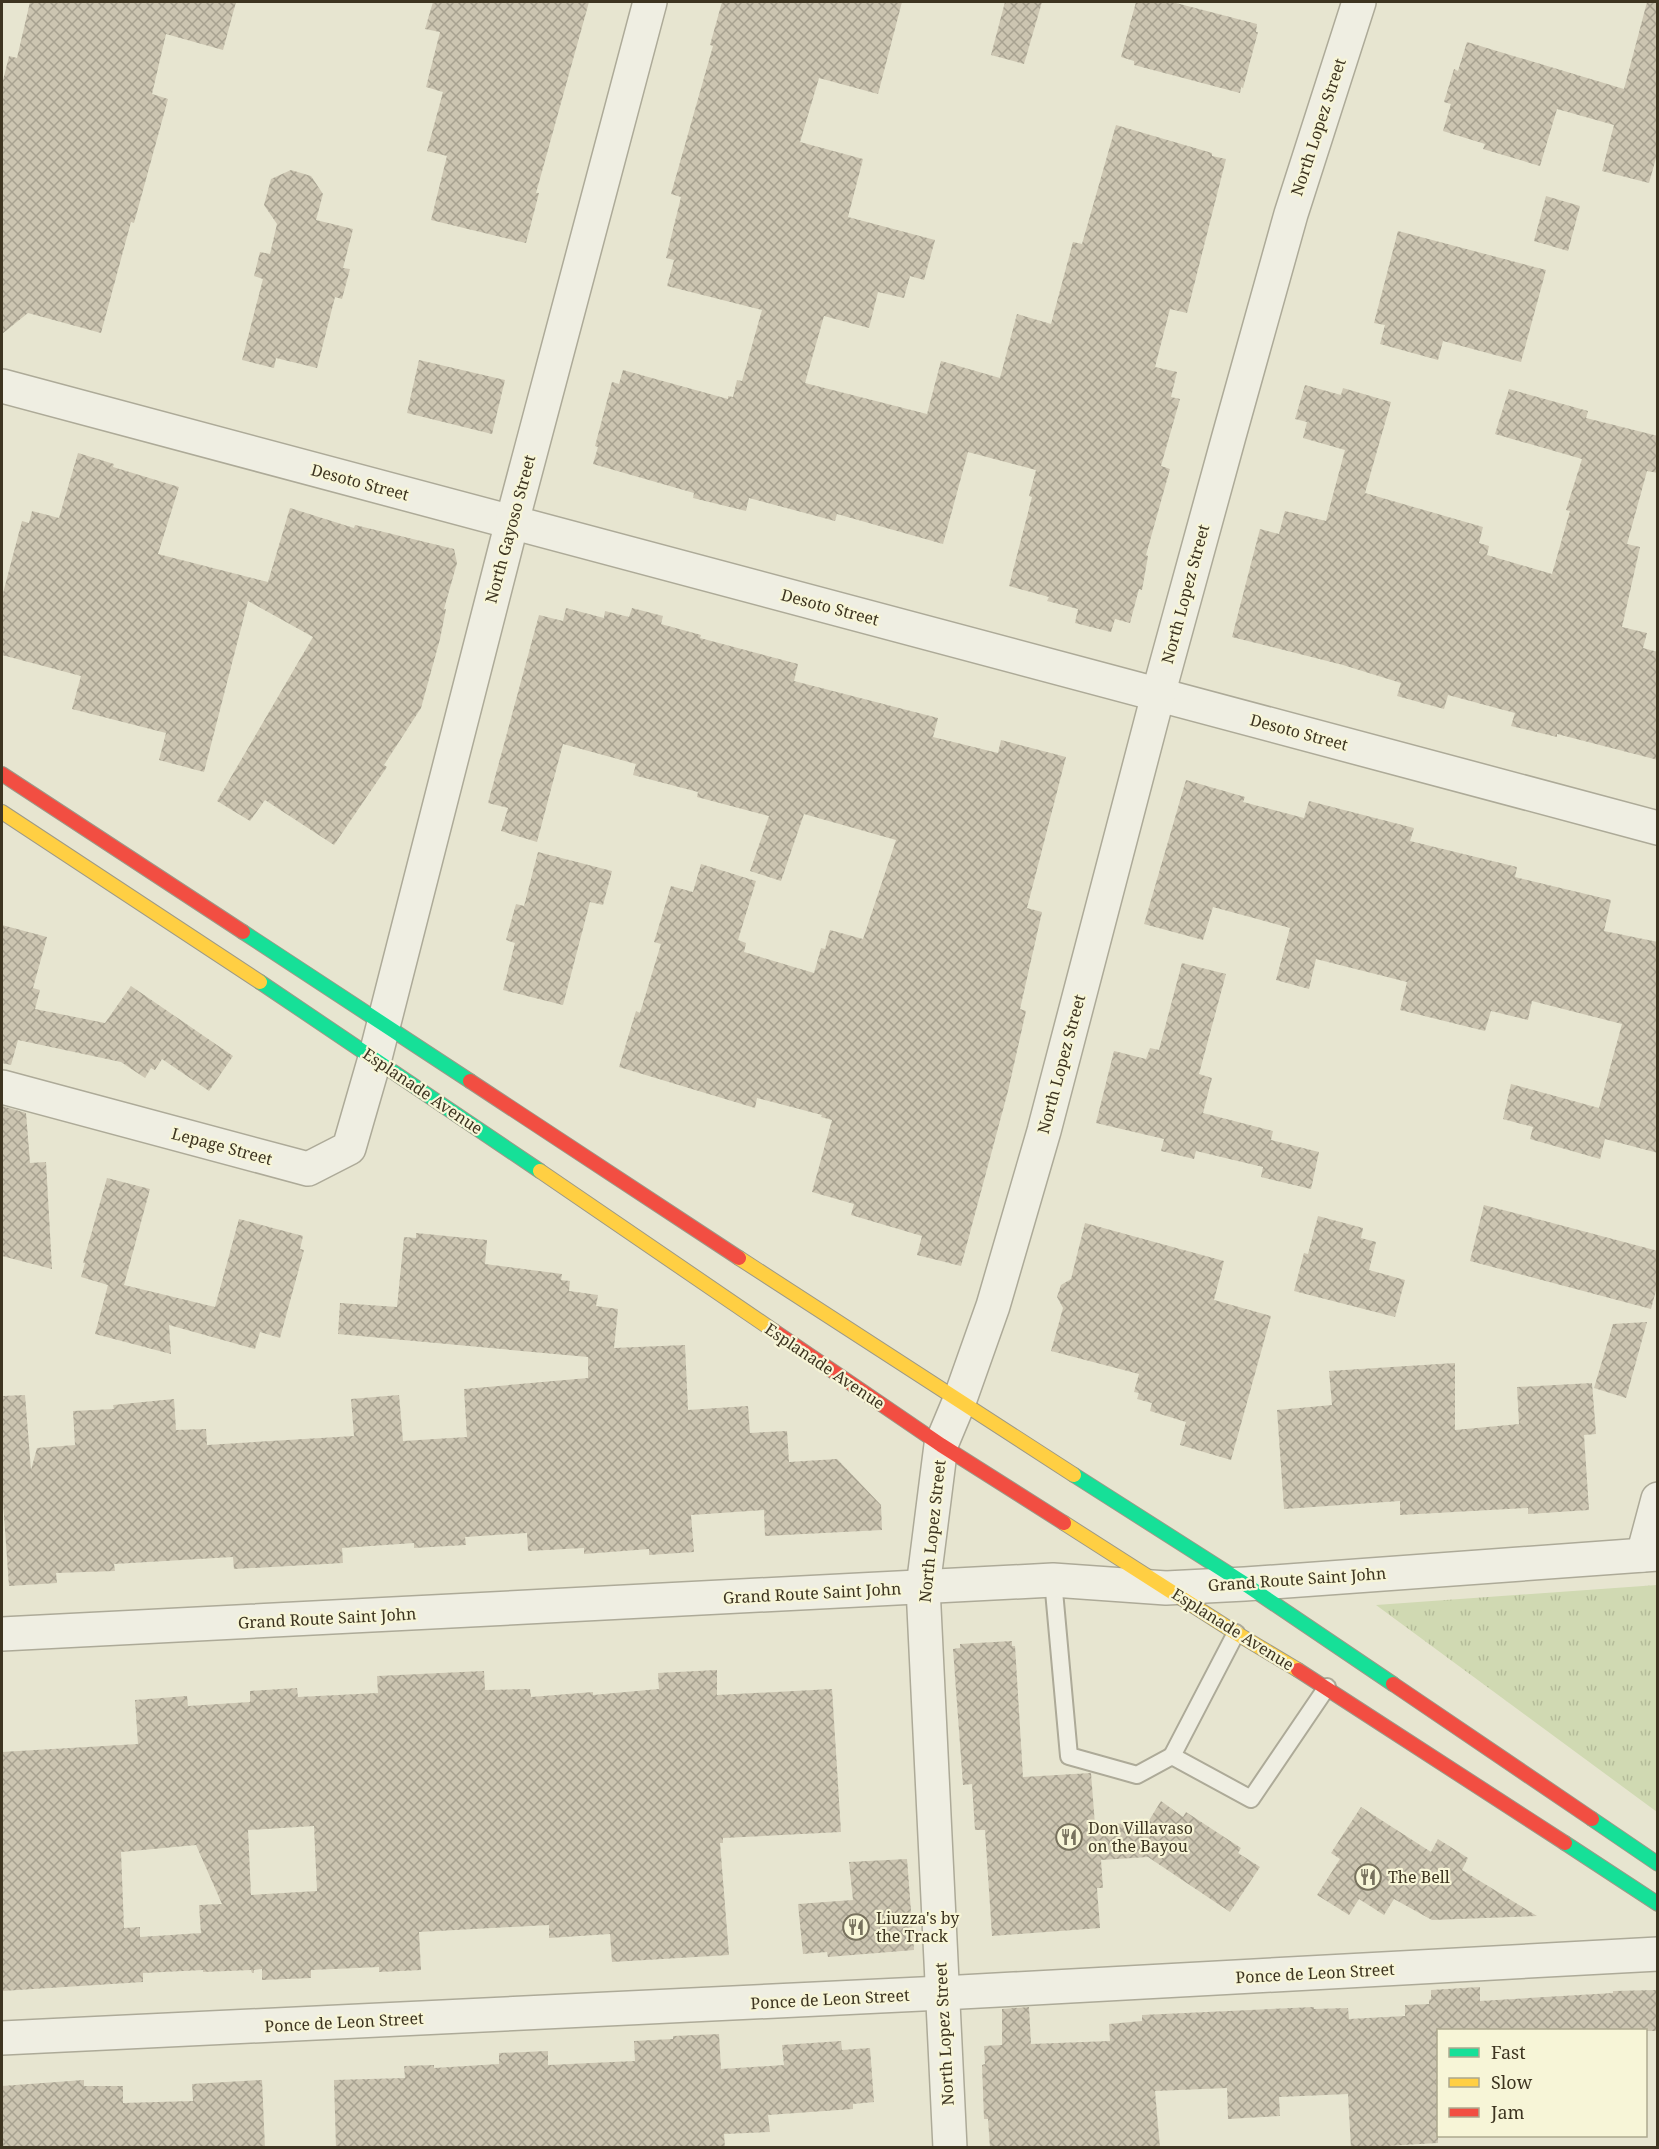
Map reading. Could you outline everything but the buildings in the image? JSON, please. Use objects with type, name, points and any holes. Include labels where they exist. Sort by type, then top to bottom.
[{"type":"street","name":"North Gayoso Street","points":[[375,1058],[512,522],[650,2]]},
{"type":"street","name":"North Lopez Street","points":[[950,2148],[923,1587],[941,1445],[993,1306],[1044,1131],[1158,694],[1291,214],[1359,2]]},
{"type":"street","name":"Desoto Street","points":[[2,386],[1658,828]]},
{"type":"street","points":[[2,774],[959,1402],[1245,1584],[1658,1864]]},
{"type":"street","name":"Esplanade Avenue","points":[[2,812],[375,1058],[941,1445],[1236,1633],[1327,1687],[1658,1904]]},
{"type":"street","name":"Lepage Street","points":[[2,1087],[308,1169],[349,1148],[375,1058]]},
{"type":"street","points":[[1650,1555],[1658,1499]]},
{"type":"street","name":"Grand Route Saint John","points":[[2,1634],[1053,1580],[1166,1588],[1650,1555]]},
{"type":"street","name":"Ponce de Leon Street","points":[[2,2038],[942,1994],[1658,1954]]},
{"type":"lane","points":[[1053,1580],[1068,1756],[1137,1775],[1172,1756],[1236,1633]]},
{"type":"lane","points":[[1172,1756],[1251,1799],[1327,1687]]},
{"type":"green space","points":[[1657,1585],[1657,1812],[1376,1605]]},
{"type":"traffic: fast","points":[[243,932],[470,1081]]},
{"type":"traffic: fast","points":[[260,982],[540,1171]]},
{"type":"traffic: fast","points":[[1074,1475],[1245,1584],[1393,1684]]},
{"type":"traffic: fast","points":[[1592,1819],[1658,1864]]},
{"type":"traffic: fast","points":[[1565,1843],[1658,1904]]},
{"type":"traffic: slow","points":[[2,812],[260,982]]},
{"type":"traffic: slow","points":[[540,1171],[774,1331]]},
{"type":"traffic: slow","points":[[739,1258],[1074,1475]]},
{"type":"traffic: slow","points":[[1064,1523],[1298,1670]]},
{"type":"traffic: jam","points":[[2,774],[243,932]]},
{"type":"traffic: jam","points":[[470,1081],[739,1258]]},
{"type":"traffic: jam","points":[[774,1331],[941,1445],[1064,1523]]},
{"type":"traffic: jam","points":[[1298,1670],[1565,1843]]},
{"type":"traffic: jam","points":[[1393,1684],[1592,1819]]},
{"type":"place","name":"Don Villavaso on the Bayou","points":[[1069,1837]]},
{"type":"place","name":"The Bell","points":[[1368,1877]]},
{"type":"place","name":"Liuzza's by the Track","points":[[856,1927]]}]
